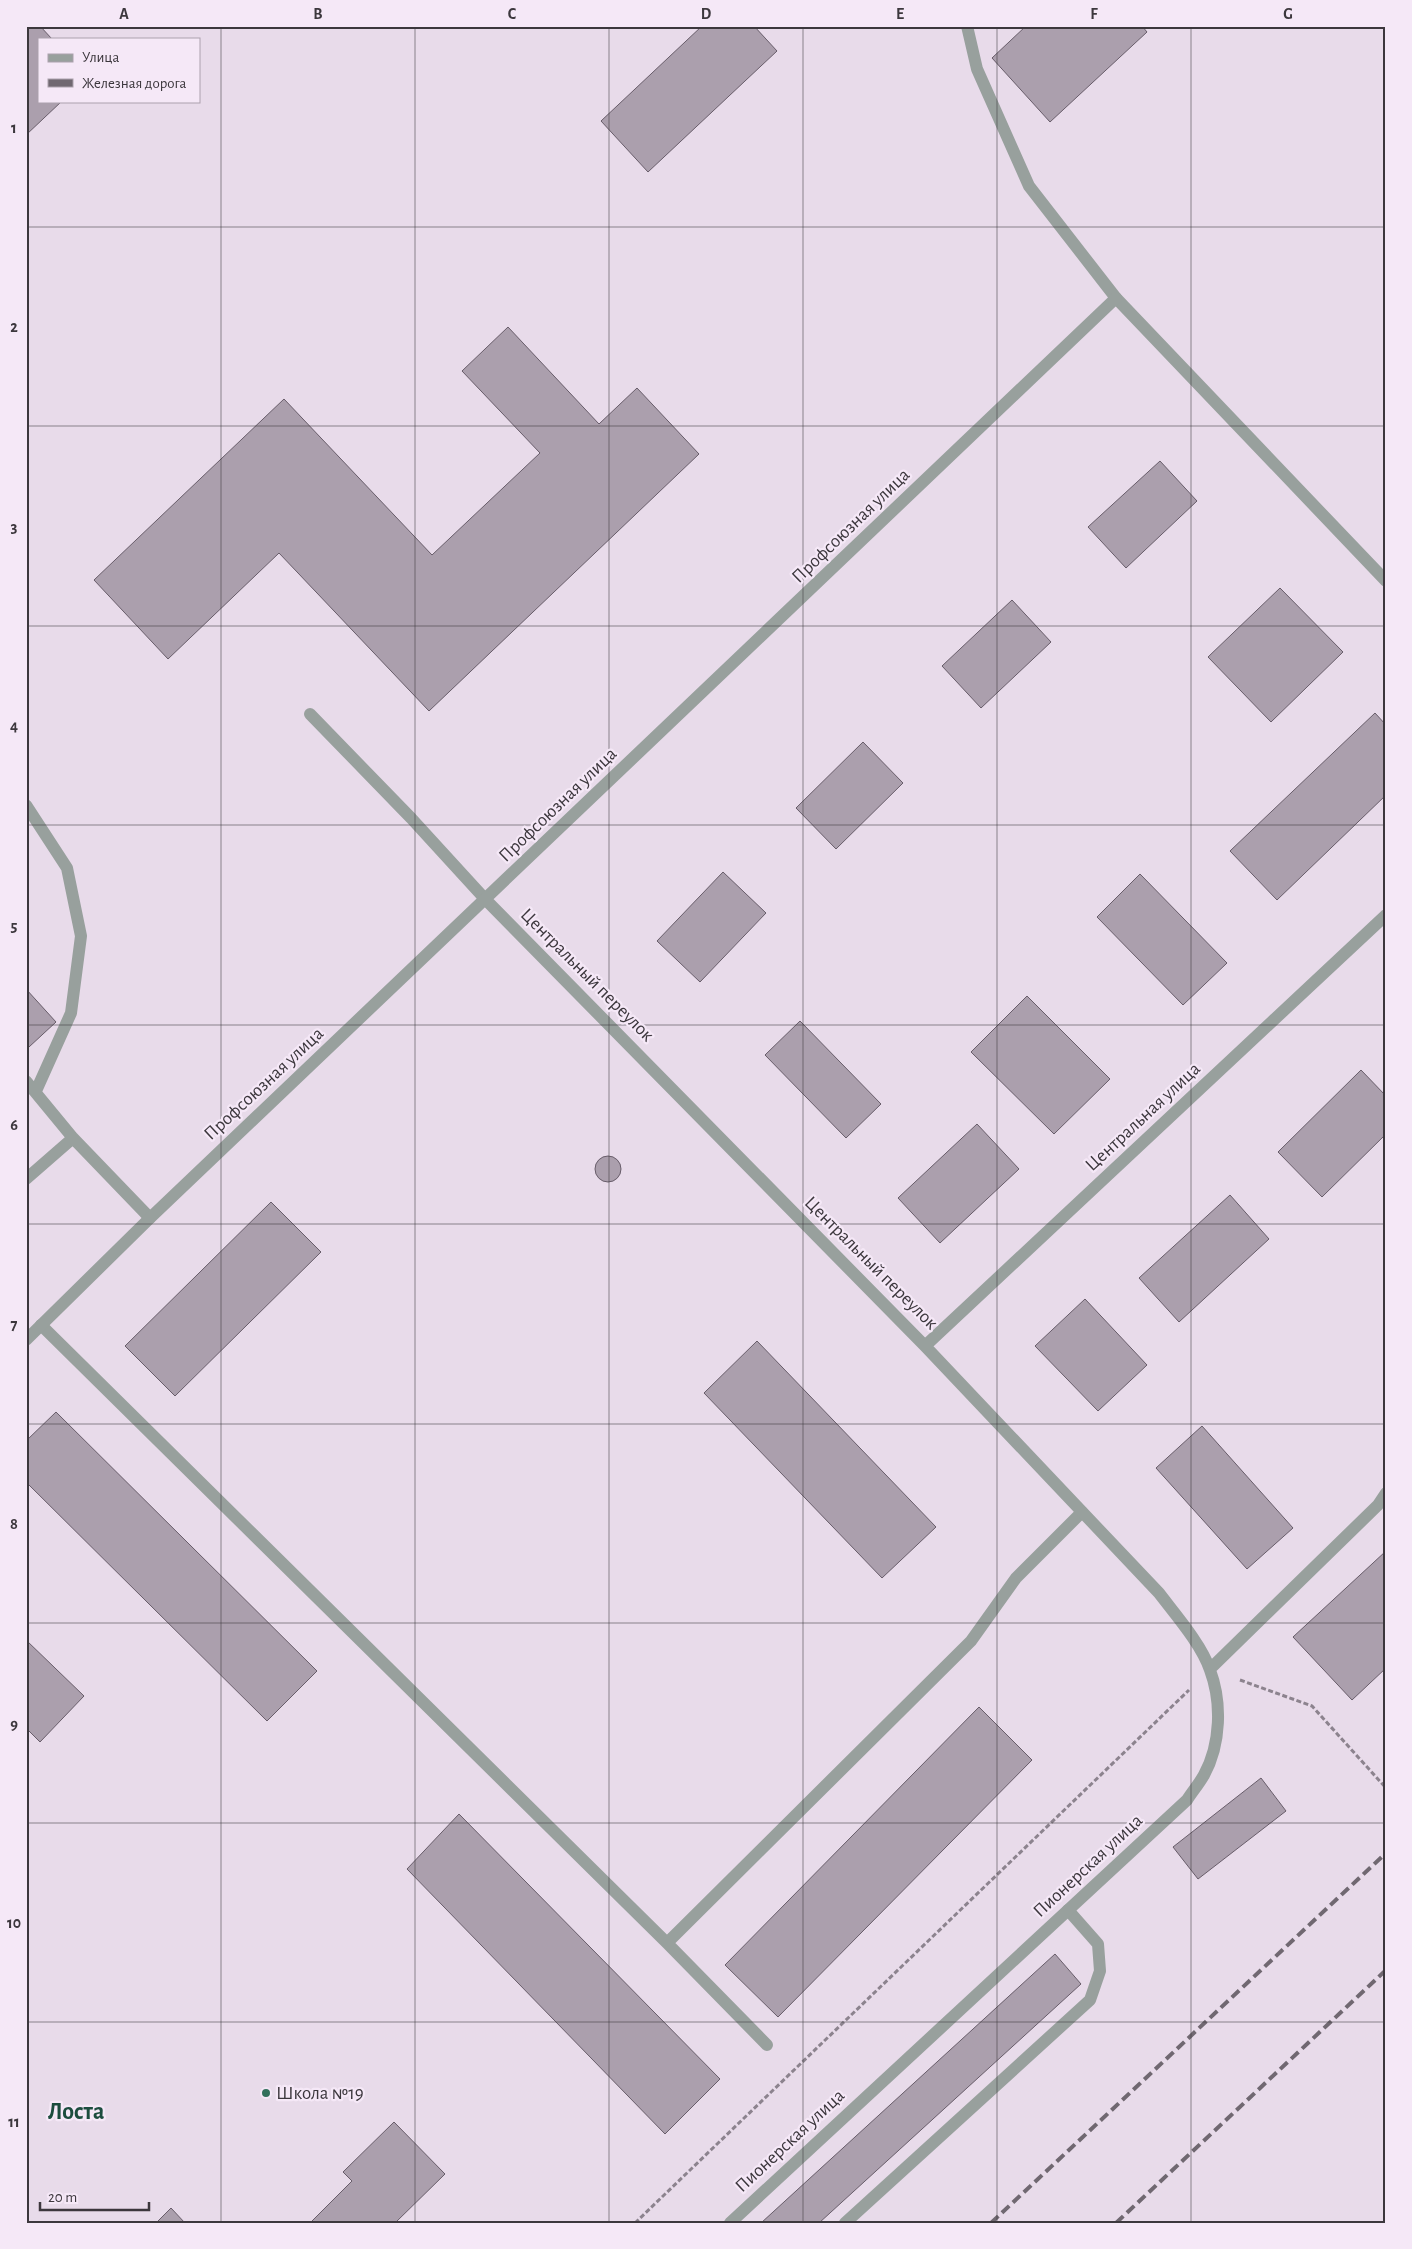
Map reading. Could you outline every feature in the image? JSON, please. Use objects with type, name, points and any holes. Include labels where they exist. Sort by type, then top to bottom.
[{"type":"street","points":[[967,26],[977,69],[1029,186],[1116,298],[1386,580]]},
{"type":"street","name":"Профсоюзная улица","points":[[26,1340],[150,1218],[1116,298]]},
{"type":"street","name":"Центральный переулок","points":[[310,714],[411,818],[486,900],[926,1346],[1159,1593],[1189,1633],[1210,1669]]},
{"type":"street","points":[[26,805],[67,868],[81,936],[70,1013],[36,1091]]},
{"type":"street","name":"Центральная улица","points":[[926,1346],[1386,915]]},
{"type":"street","points":[[26,1081],[73,1138],[150,1218]]},
{"type":"street","points":[[26,1179],[73,1138]]},
{"type":"street","points":[[41,1325],[667,1943],[767,2045]]},
{"type":"street","points":[[1210,1669],[1378,1505],[1386,1494]]},
{"type":"street","points":[[667,1943],[971,1641],[1016,1578],[1082,1512]]},
{"type":"street","name":"Пионерская улица","points":[[730,2223],[1187,1800],[1205,1774],[1215,1744],[1218,1707],[1210,1669]]},
{"type":"street","points":[[845,2223],[1090,2000],[1100,1971],[1098,1944],[1068,1910]]},
{"type":"path","points":[[635,2223],[1210,1669],[1312,1706],[1386,1788]]},
{"type":"building","points":[[26,26],[40,26],[51,38],[38,38],[38,102],[61,102],[26,135]]},
{"type":"building","points":[[702,26],[754,26],[777,51],[648,172],[601,121]]},
{"type":"building","points":[[1026,26],[1142,26],[1147,32],[1050,122],[992,58]]},
{"type":"building","points":[[508,327],[599,424],[637,388],[699,454],[429,711],[279,553],[168,659],[94,580],[284,399],[432,555],[540,453],[462,371]]},
{"type":"building","points":[[1160,461],[1197,501],[1126,568],[1088,527]]},
{"type":"building","points":[[1280,588],[1343,652],[1271,722],[1208,657]]},
{"type":"building","points":[[1012,600],[1051,642],[981,708],[942,666]]},
{"type":"building","points":[[1375,713],[1386,725],[1386,795],[1277,900],[1230,851]]},
{"type":"building","points":[[863,742],[903,783],[836,849],[796,808]]},
{"type":"building","points":[[723,872],[766,913],[700,982],[657,941]]},
{"type":"building","points":[[1140,874],[1227,963],[1183,1005],[1097,917]]},
{"type":"building","points":[[26,989],[56,1022],[29,1047],[26,1045]]},
{"type":"building","points":[[1027,996],[1110,1079],[1054,1134],[971,1052]]},
{"type":"building","points":[[800,1021],[881,1104],[846,1138],[765,1055]]},
{"type":"building","points":[[1361,1070],[1386,1096],[1386,1134],[1322,1197],[1278,1152]]},
{"type":"building","points":[[977,1124],[1019,1169],[940,1243],[898,1198]]},
{"type":"building","points":[[608,1156],[617,1160],[621,1169],[617,1178],[608,1182],[599,1178],[595,1169],[599,1160]]},
{"type":"building","points":[[1230,1195],[1269,1239],[1179,1322],[1139,1278]]},
{"type":"building","points":[[271,1202],[321,1252],[175,1396],[125,1346]]},
{"type":"building","points":[[1085,1299],[1147,1365],[1098,1411],[1035,1346]]},
{"type":"building","points":[[757,1341],[936,1527],[882,1578],[704,1393]]},
{"type":"building","points":[[56,1412],[317,1671],[267,1721],[26,1482],[26,1441]]},
{"type":"building","points":[[1202,1426],[1293,1528],[1247,1569],[1156,1468]]},
{"type":"building","points":[[1386,1551],[1386,1668],[1352,1700],[1293,1637]]},
{"type":"building","points":[[26,1640],[84,1696],[40,1742],[26,1728]]},
{"type":"building","points":[[979,1707],[1032,1760],[778,2017],[725,1965]]},
{"type":"building","points":[[1261,1778],[1286,1811],[1198,1879],[1173,1847]]},
{"type":"building","points":[[459,1814],[720,2079],[665,2134],[407,1869]]},
{"type":"building","points":[[1055,1954],[1081,1984],[819,2223],[761,2223]]},
{"type":"building","points":[[394,2122],[445,2174],[395,2223],[310,2223],[352,2181],[343,2172]]},
{"type":"building","points":[[171,2208],[185,2223],[156,2223]]},
{"type":"railway","points":[[991,2223],[1386,1853]]},
{"type":"railway","points":[[1116,2223],[1386,1970]]},
{"type":"place","name":"Школа №19","points":[[266,2093]]},
{"type":"district","name":"Лоста","points":[[76,2112]]}]
